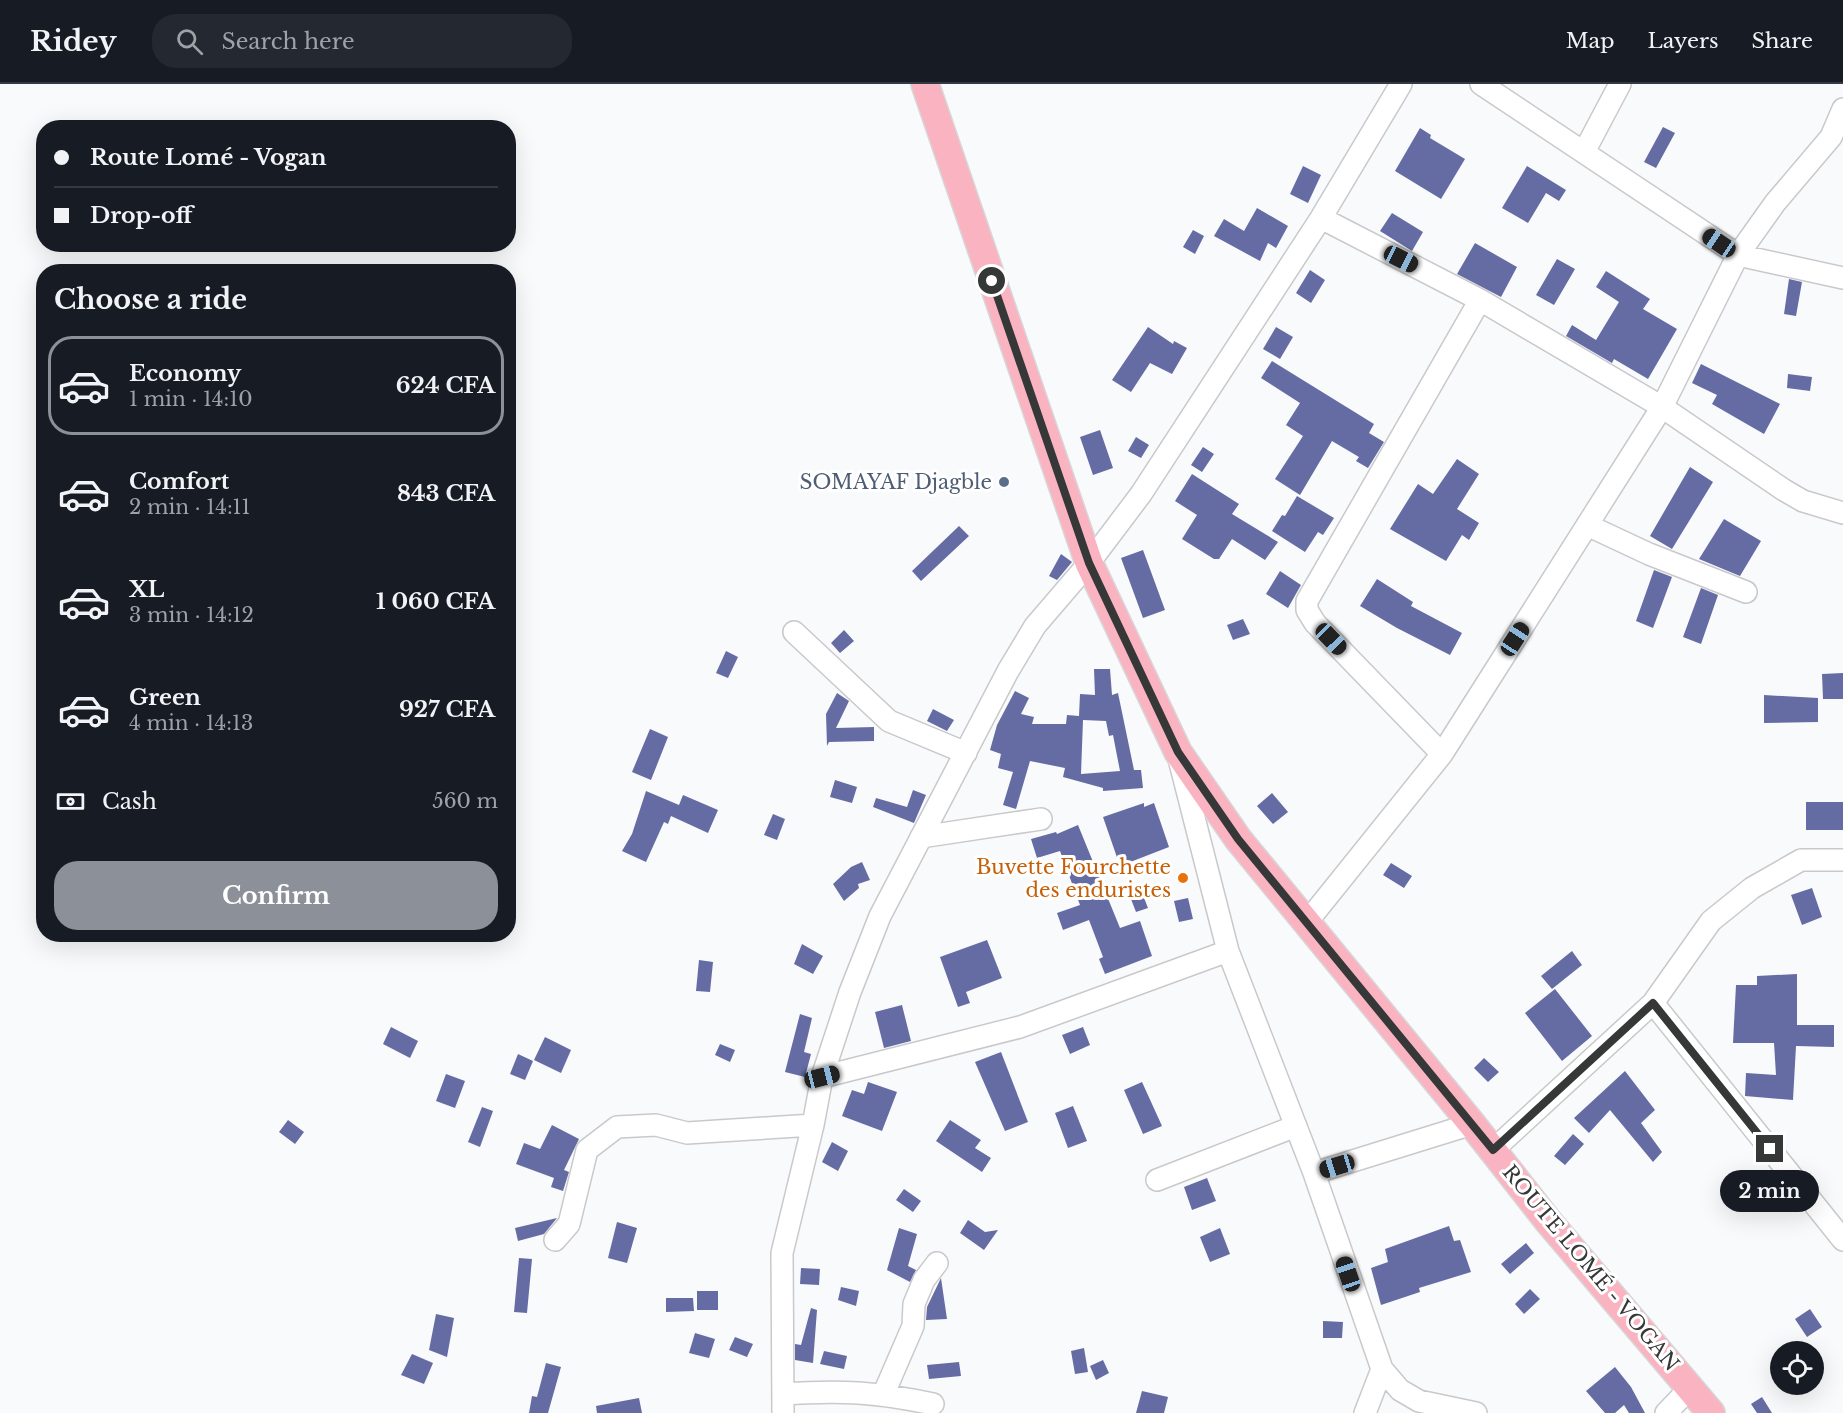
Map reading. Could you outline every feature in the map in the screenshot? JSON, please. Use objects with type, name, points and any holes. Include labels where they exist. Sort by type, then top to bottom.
[{"type":"main road","name":"ROUTE LOMÉ - VOGAN","points":[[925,84],[1089,563],[1178,752],[1238,839],[1472,1124],[1548,1221],[1711,1413]]},
{"type":"street","points":[[933,1404],[884,1393],[836,1390],[783,1404],[782,1253],[813,1125],[822,1077],[850,992],[880,916],[1008,671],[1035,626],[1089,563],[1141,494],[1321,218],[1401,84]]},
{"type":"street","points":[[1481,84],[1738,255],[1843,278]]},
{"type":"street","points":[[1584,152],[1620,84]]},
{"type":"street","points":[[1307,922],[1442,754],[1662,407],[1738,255],[1775,203],[1831,137],[1843,109]]},
{"type":"street","points":[[1321,218],[1480,300],[1662,407],[1803,501],[1843,513]]},
{"type":"street","points":[[1442,754],[1315,622],[1308,610],[1307,601],[1480,300]]},
{"type":"street","points":[[1587,525],[1649,554],[1746,592]]},
{"type":"street","points":[[794,632],[889,721],[966,753]]},
{"type":"street","points":[[1178,752],[1228,951],[1314,1173],[1382,1369],[1400,1390],[1419,1401],[1476,1413]]},
{"type":"street","points":[[921,837],[1041,819]]},
{"type":"street","points":[[1493,1150],[1653,1003],[1711,921],[1752,888],[1801,860],[1843,860]]},
{"type":"street","points":[[822,1077],[1020,1027],[1228,951]]},
{"type":"street","points":[[1653,1003],[1843,1240]]},
{"type":"street","points":[[1314,1173],[1472,1124]]},
{"type":"street","points":[[555,1240],[569,1224],[587,1150],[616,1127],[656,1125],[687,1133],[813,1125]]},
{"type":"street","points":[[1157,1180],[1296,1126]]},
{"type":"street","points":[[884,1393],[913,1326],[914,1304],[924,1280],[937,1263]]},
{"type":"street","points":[[1365,1413],[1382,1369]]},
{"type":"street","points":[[1666,1413],[1690,1388]]},
{"type":"building","points":[[1663,127],[1675,133],[1656,168],[1644,162]]},
{"type":"building","points":[[1420,128],[1431,135],[1430,138],[1465,159],[1441,199],[1395,171]]},
{"type":"building","points":[[1303,166],[1321,175],[1308,203],[1290,194]]},
{"type":"building","points":[[1527,166],[1566,190],[1559,201],[1546,193],[1528,223],[1502,208]]},
{"type":"building","points":[[1257,208],[1288,226],[1276,248],[1268,243],[1260,261],[1214,236],[1224,219],[1244,231]]},
{"type":"building","points":[[1392,213],[1423,232],[1412,251],[1380,231]]},
{"type":"building","points":[[1193,230],[1204,236],[1195,254],[1183,247]]},
{"type":"building","points":[[1475,243],[1517,267],[1501,297],[1457,274]]},
{"type":"building","points":[[1557,259],[1575,269],[1554,305],[1536,295]]},
{"type":"building","points":[[1310,270],[1325,280],[1311,303],[1296,293]]},
{"type":"building","points":[[1606,271],[1650,299],[1643,309],[1677,329],[1648,379],[1614,359],[1612,363],[1566,336],[1572,325],[1596,340],[1619,302],[1596,287]]},
{"type":"building","points":[[1789,279],[1802,282],[1796,316],[1784,314]]},
{"type":"building","points":[[1148,327],[1173,344],[1174,341],[1187,348],[1172,374],[1150,363],[1131,392],[1112,380]]},
{"type":"building","points":[[1276,327],[1293,337],[1280,359],[1263,349]]},
{"type":"building","points":[[1272,361],[1374,424],[1369,433],[1384,442],[1368,468],[1356,461],[1359,457],[1332,441],[1300,495],[1275,479],[1303,436],[1286,425],[1300,403],[1261,378]]},
{"type":"building","points":[[1701,364],[1780,404],[1764,434],[1712,404],[1717,395],[1692,383]]},
{"type":"building","points":[[1788,374],[1812,377],[1810,391],[1787,388]]},
{"type":"building","points":[[1100,430],[1113,468],[1093,475],[1080,437]]},
{"type":"building","points":[[1136,437],[1149,445],[1141,458],[1128,451]]},
{"type":"building","points":[[1203,447],[1214,454],[1202,472],[1191,465]]},
{"type":"building","points":[[1457,459],[1479,474],[1457,509],[1479,523],[1469,540],[1462,535],[1446,561],[1390,529],[1418,484],[1433,494]]},
{"type":"building","points":[[1690,467],[1713,482],[1672,549],[1650,536]]},
{"type":"building","points":[[1192,474],[1239,504],[1232,514],[1278,542],[1265,560],[1232,539],[1219,559],[1214,559],[1182,539],[1197,515],[1175,501]]},
{"type":"building","points":[[1297,496],[1334,518],[1323,535],[1318,532],[1305,552],[1272,531],[1282,515],[1285,516]]},
{"type":"building","points":[[1724,519],[1761,541],[1740,576],[1699,559]]},
{"type":"building","points":[[959,526],[969,536],[921,581],[912,571]]},
{"type":"building","points":[[1143,550],[1165,610],[1143,618],[1121,558]]},
{"type":"building","points":[[1061,554],[1072,562],[1057,580],[1049,576]]},
{"type":"building","points":[[1654,570],[1672,577],[1653,628],[1636,621]]},
{"type":"building","points":[[1280,571],[1301,585],[1288,608],[1266,594]]},
{"type":"building","points":[[1377,579],[1413,602],[1411,606],[1462,633],[1450,655],[1360,606]]},
{"type":"building","points":[[1701,588],[1718,595],[1701,644],[1683,637]]},
{"type":"building","points":[[1243,619],[1250,634],[1233,640],[1227,625]]},
{"type":"building","points":[[844,630],[854,641],[840,653],[831,643]]},
{"type":"building","points":[[726,651],[738,657],[728,678],[716,673]]},
{"type":"building","points":[[1094,669],[1110,669],[1112,695],[1118,693],[1134,770],[1141,770],[1143,788],[1103,791],[1103,788],[1063,777],[1065,768],[1030,761],[1016,809],[1003,805],[1013,772],[998,768],[1001,754],[990,750],[997,725],[1015,691],[1029,698],[1021,714],[1034,717],[1032,724],[1066,724],[1067,715],[1079,716],[1080,694],[1095,695]],"holes":[[[1083,720],[1106,721],[1109,736],[1113,735],[1120,771],[1081,774]]]},
{"type":"building","points":[[1843,673],[1843,699],[1823,699],[1822,674]]},
{"type":"building","points":[[837,693],[849,701],[836,728],[874,727],[874,741],[829,742],[827,746],[826,714]]},
{"type":"building","points":[[1764,695],[1818,698],[1818,722],[1764,723]]},
{"type":"building","points":[[933,709],[954,720],[947,731],[927,721]]},
{"type":"building","points":[[650,729],[668,737],[651,780],[632,772]]},
{"type":"building","points":[[835,780],[857,787],[852,803],[830,797]]},
{"type":"building","points":[[913,790],[926,795],[914,823],[873,807],[876,798],[907,807]]},
{"type":"building","points":[[646,791],[679,805],[683,795],[718,810],[708,833],[671,816],[668,824],[664,822],[646,862],[622,851],[632,834]]},
{"type":"building","points":[[1272,793],[1288,812],[1273,824],[1257,806]]},
{"type":"building","points":[[1806,802],[1843,802],[1843,830],[1806,830]]},
{"type":"building","points":[[1144,803],[1144,807],[1154,803],[1169,847],[1120,866],[1103,817]]},
{"type":"building","points":[[773,814],[785,819],[777,840],[764,835]]},
{"type":"building","points":[[1078,825],[1120,928],[1140,921],[1152,956],[1105,974],[1099,959],[1103,957],[1089,920],[1063,930],[1057,913],[1080,905],[1060,851],[1037,858],[1031,839],[1056,832],[1057,834]]},
{"type":"building","points":[[862,862],[870,880],[858,884],[859,888],[844,901],[833,884],[851,867]]},
{"type":"building","points":[[1391,863],[1412,876],[1404,888],[1383,875]]},
{"type":"building","points":[[1812,888],[1822,917],[1802,925],[1791,895]]},
{"type":"building","points":[[1141,890],[1148,908],[1136,912],[1129,894]]},
{"type":"building","points":[[1188,898],[1193,919],[1179,922],[1174,901]]},
{"type":"building","points":[[987,940],[1002,978],[966,992],[970,1003],[958,1007],[940,957]]},
{"type":"building","points":[[802,944],[823,956],[813,974],[794,964]]},
{"type":"building","points":[[1572,951],[1582,965],[1552,989],[1541,976]]},
{"type":"building","points":[[699,960],[713,962],[710,992],[696,991]]},
{"type":"building","points":[[1797,974],[1797,1025],[1834,1025],[1834,1047],[1796,1046],[1793,1100],[1745,1096],[1746,1073],[1776,1075],[1774,1043],[1733,1043],[1736,985],[1757,985],[1757,976]]},
{"type":"building","points":[[1555,989],[1592,1036],[1562,1061],[1525,1013]]},
{"type":"building","points":[[902,1005],[911,1041],[884,1048],[875,1012]]},
{"type":"building","points":[[800,1014],[812,1018],[804,1052],[811,1054],[805,1077],[785,1072]]},
{"type":"building","points":[[391,1027],[418,1041],[410,1058],[383,1044]]},
{"type":"building","points":[[1083,1027],[1090,1045],[1070,1054],[1062,1035]]},
{"type":"building","points":[[545,1037],[571,1050],[561,1073],[534,1060]]},
{"type":"building","points":[[720,1044],[735,1050],[730,1062],[715,1055]]},
{"type":"building","points":[[1001,1052],[1028,1122],[1005,1131],[975,1062]]},
{"type":"building","points":[[518,1054],[533,1061],[525,1080],[510,1074]]},
{"type":"building","points":[[1484,1058],[1499,1072],[1488,1082],[1474,1068]]},
{"type":"building","points":[[1625,1071],[1655,1110],[1641,1123],[1662,1152],[1653,1162],[1610,1110],[1589,1133],[1574,1118]]},
{"type":"building","points":[[446,1074],[465,1081],[455,1108],[436,1101]]},
{"type":"building","points":[[868,1082],[897,1092],[882,1131],[842,1116],[852,1090],[864,1094]]},
{"type":"building","points":[[1142,1082],[1162,1126],[1143,1134],[1124,1090]]},
{"type":"building","points":[[1073,1106],[1087,1141],[1068,1148],[1055,1113]]},
{"type":"building","points":[[482,1107],[493,1111],[480,1147],[468,1142]]},
{"type":"building","points":[[288,1120],[304,1132],[295,1144],[279,1132]]},
{"type":"building","points":[[950,1120],[981,1140],[975,1148],[991,1158],[982,1172],[936,1141]]},
{"type":"building","points":[[552,1125],[579,1139],[564,1170],[569,1172],[563,1191],[551,1187],[554,1178],[516,1164],[524,1143],[540,1149]]},
{"type":"building","points":[[1573,1134],[1584,1144],[1565,1165],[1554,1156]]},
{"type":"building","points":[[832,1142],[848,1151],[838,1171],[822,1162]]},
{"type":"building","points":[[1207,1178],[1216,1201],[1192,1210],[1184,1187]]},
{"type":"building","points":[[904,1189],[921,1201],[913,1212],[896,1200]]},
{"type":"building","points":[[557,1218],[544,1234],[518,1241],[515,1228]]},
{"type":"building","points":[[968,1220],[985,1232],[998,1230],[984,1250],[960,1233]]},
{"type":"building","points":[[617,1222],[637,1228],[627,1263],[608,1258]]},
{"type":"building","points":[[1449,1226],[1454,1241],[1460,1240],[1471,1272],[1419,1288],[1420,1292],[1381,1305],[1371,1268],[1388,1262],[1385,1249]]},
{"type":"building","points":[[899,1228],[917,1234],[908,1266],[916,1270],[910,1282],[887,1270]]},
{"type":"building","points":[[1220,1228],[1230,1254],[1210,1262],[1200,1237]]},
{"type":"building","points":[[1526,1243],[1534,1253],[1510,1274],[1501,1264]]},
{"type":"building","points":[[519,1258],[532,1259],[527,1313],[514,1312]]},
{"type":"building","points":[[801,1268],[820,1269],[819,1285],[800,1284]]},
{"type":"building","points":[[941,1278],[947,1319],[926,1320],[927,1307]]},
{"type":"building","points":[[841,1287],[859,1291],[856,1306],[838,1300]]},
{"type":"building","points":[[1530,1289],[1540,1299],[1524,1314],[1515,1304]]},
{"type":"building","points":[[697,1291],[718,1291],[718,1310],[697,1310]]},
{"type":"building","points":[[666,1298],[693,1298],[694,1311],[666,1312]]},
{"type":"building","points":[[811,1308],[817,1310],[813,1363],[795,1360],[795,1344],[801,1345]]},
{"type":"building","points":[[1810,1309],[1822,1327],[1807,1337],[1795,1319]]},
{"type":"building","points":[[436,1314],[454,1318],[447,1357],[429,1350]]},
{"type":"building","points":[[1323,1321],[1343,1322],[1342,1338],[1323,1338]]},
{"type":"building","points":[[695,1333],[715,1339],[709,1358],[689,1353]]},
{"type":"building","points":[[735,1337],[753,1344],[747,1357],[729,1350]]},
{"type":"building","points":[[1084,1348],[1088,1372],[1075,1374],[1071,1351]]},
{"type":"building","points":[[824,1351],[847,1356],[844,1369],[820,1364]]},
{"type":"building","points":[[412,1354],[433,1363],[424,1384],[401,1375]]},
{"type":"building","points":[[1103,1360],[1109,1373],[1096,1380],[1090,1366]]},
{"type":"building","points":[[959,1362],[961,1376],[929,1379],[927,1365]]},
{"type":"building","points":[[546,1363],[561,1367],[548,1413],[529,1413],[532,1396],[537,1397]]},
{"type":"building","points":[[1615,1367],[1631,1387],[1645,1413],[1629,1413],[1624,1405],[1615,1413],[1605,1413],[1586,1391]]},
{"type":"building","points":[[1142,1391],[1168,1397],[1164,1413],[1136,1413]]},
{"type":"building","points":[[1762,1397],[1772,1413],[1757,1413],[1751,1404]]},
{"type":"building","points":[[639,1398],[642,1413],[597,1413],[596,1406]]},
{"type":"place","name":"SOMAYAF Djagble","points":[[1004,482]]},
{"type":"place","name":"Buvette Fourchette des enduristes","points":[[1183,878]]},
{"type":"route","points":[[992,281],[1089,563],[1178,752],[1238,839],[1493,1150],[1653,1003],[1770,1149]]}]
